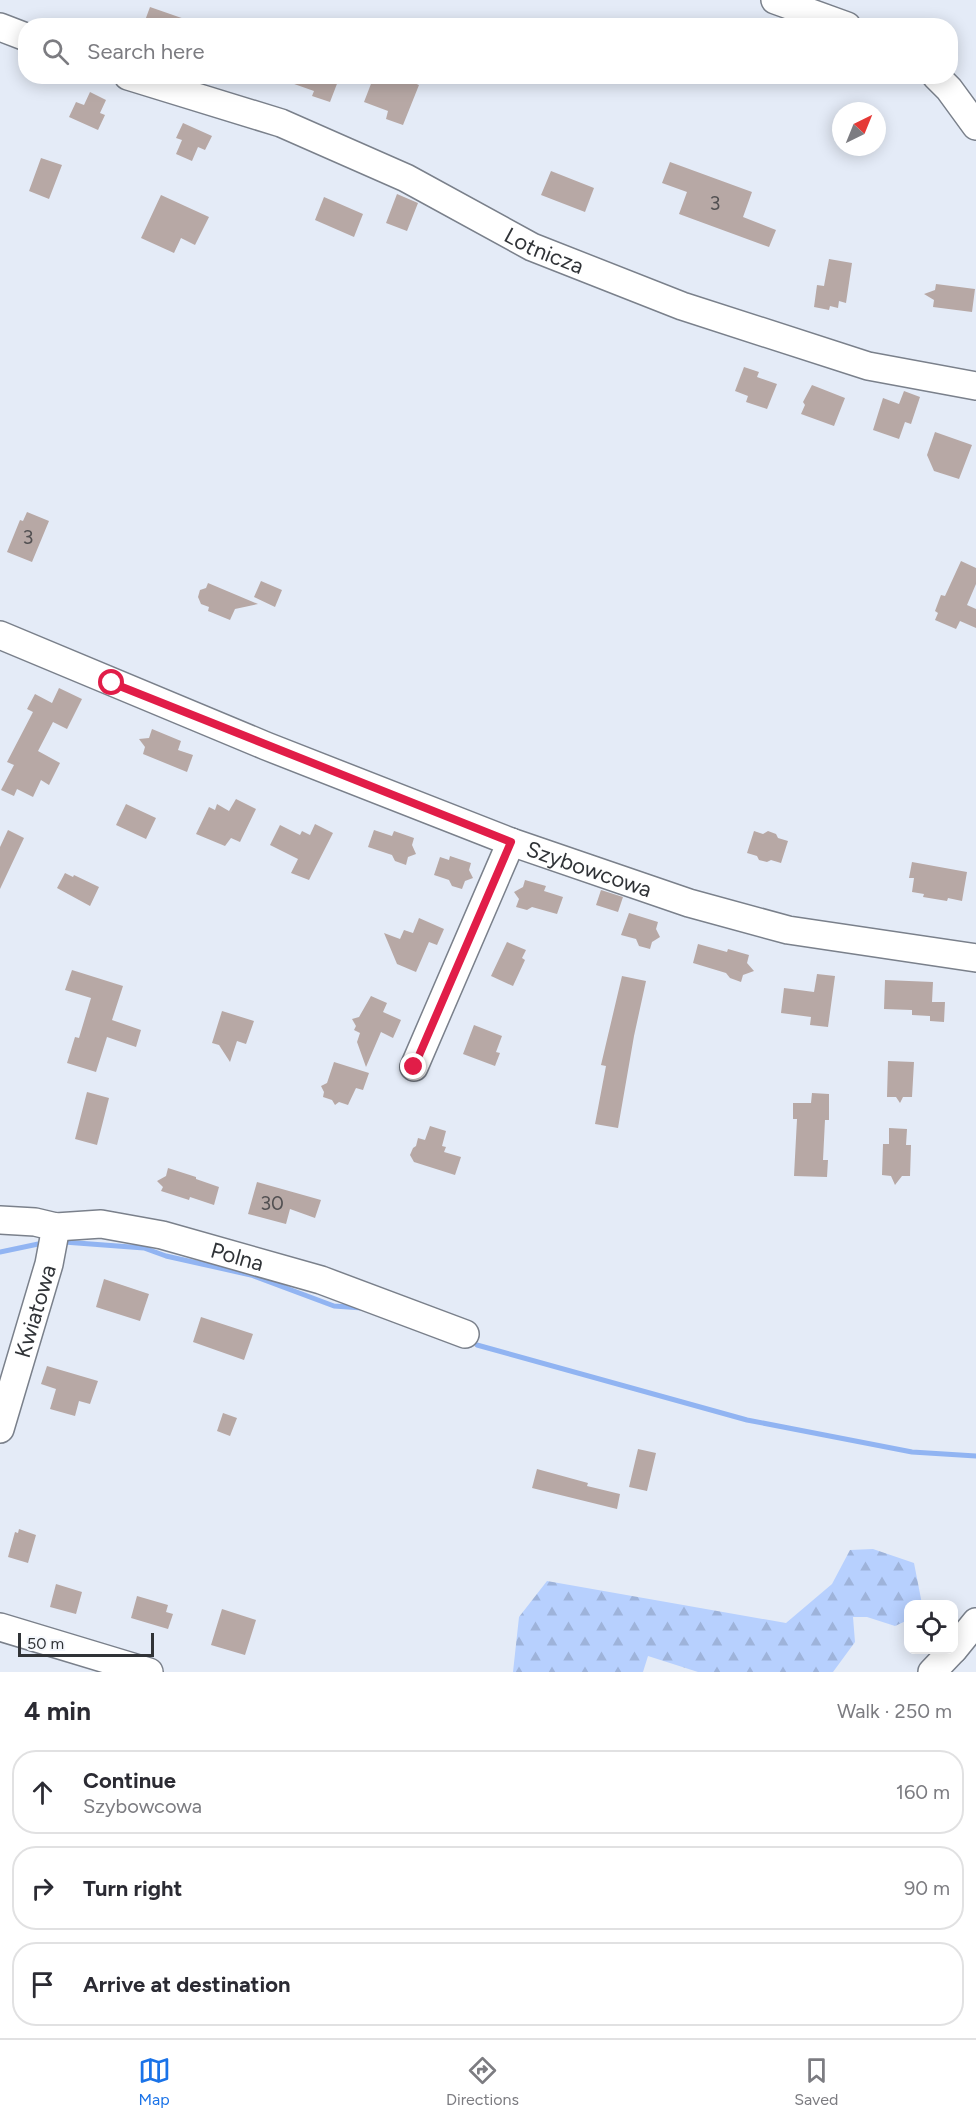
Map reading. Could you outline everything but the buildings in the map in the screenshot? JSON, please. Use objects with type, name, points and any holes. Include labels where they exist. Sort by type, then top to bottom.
[{"type":"street","points":[[775,0],[825,18]]},
{"type":"street","points":[[0,27],[18,34]]},
{"type":"street","name":"Lotnicza","points":[[154,84],[281,123],[406,178],[532,247],[681,306],[868,366],[976,386]]},
{"type":"street","points":[[945,84],[976,126]]},
{"type":"street","name":"Szybowcowa","points":[[10,639],[234,733],[511,842],[689,903],[788,930],[976,958]]},
{"type":"street","points":[[414,1067],[511,842]]},
{"type":"street","name":"Polna","points":[[0,1220],[35,1222],[56,1227],[101,1224],[162,1235],[321,1280],[465,1334]]},
{"type":"street","name":"Kwiatowa","points":[[0,1429],[49,1264],[56,1227]]},
{"type":"street","points":[[958,1643],[976,1622]]},
{"type":"street","points":[[0,1627],[149,1672]]},
{"type":"street","points":[[932,1672],[948,1654]]},
{"type":"green space","points":[[873,1549],[914,1563],[921,1600],[904,1600],[904,1622],[895,1626],[867,1617],[853,1617],[855,1642],[833,1672],[698,1672],[648,1656],[643,1672],[513,1672],[519,1617],[547,1581],[786,1623],[832,1584],[850,1550]]},
{"type":"waterway","points":[[64,1242],[144,1248],[166,1256],[251,1275],[334,1306],[362,1308]]},
{"type":"waterway","points":[[0,1252],[43,1243]]},
{"type":"waterway","points":[[477,1345],[747,1420],[912,1452],[976,1456]]},
{"type":"route","points":[[112,683],[511,842],[414,1067]]}]
